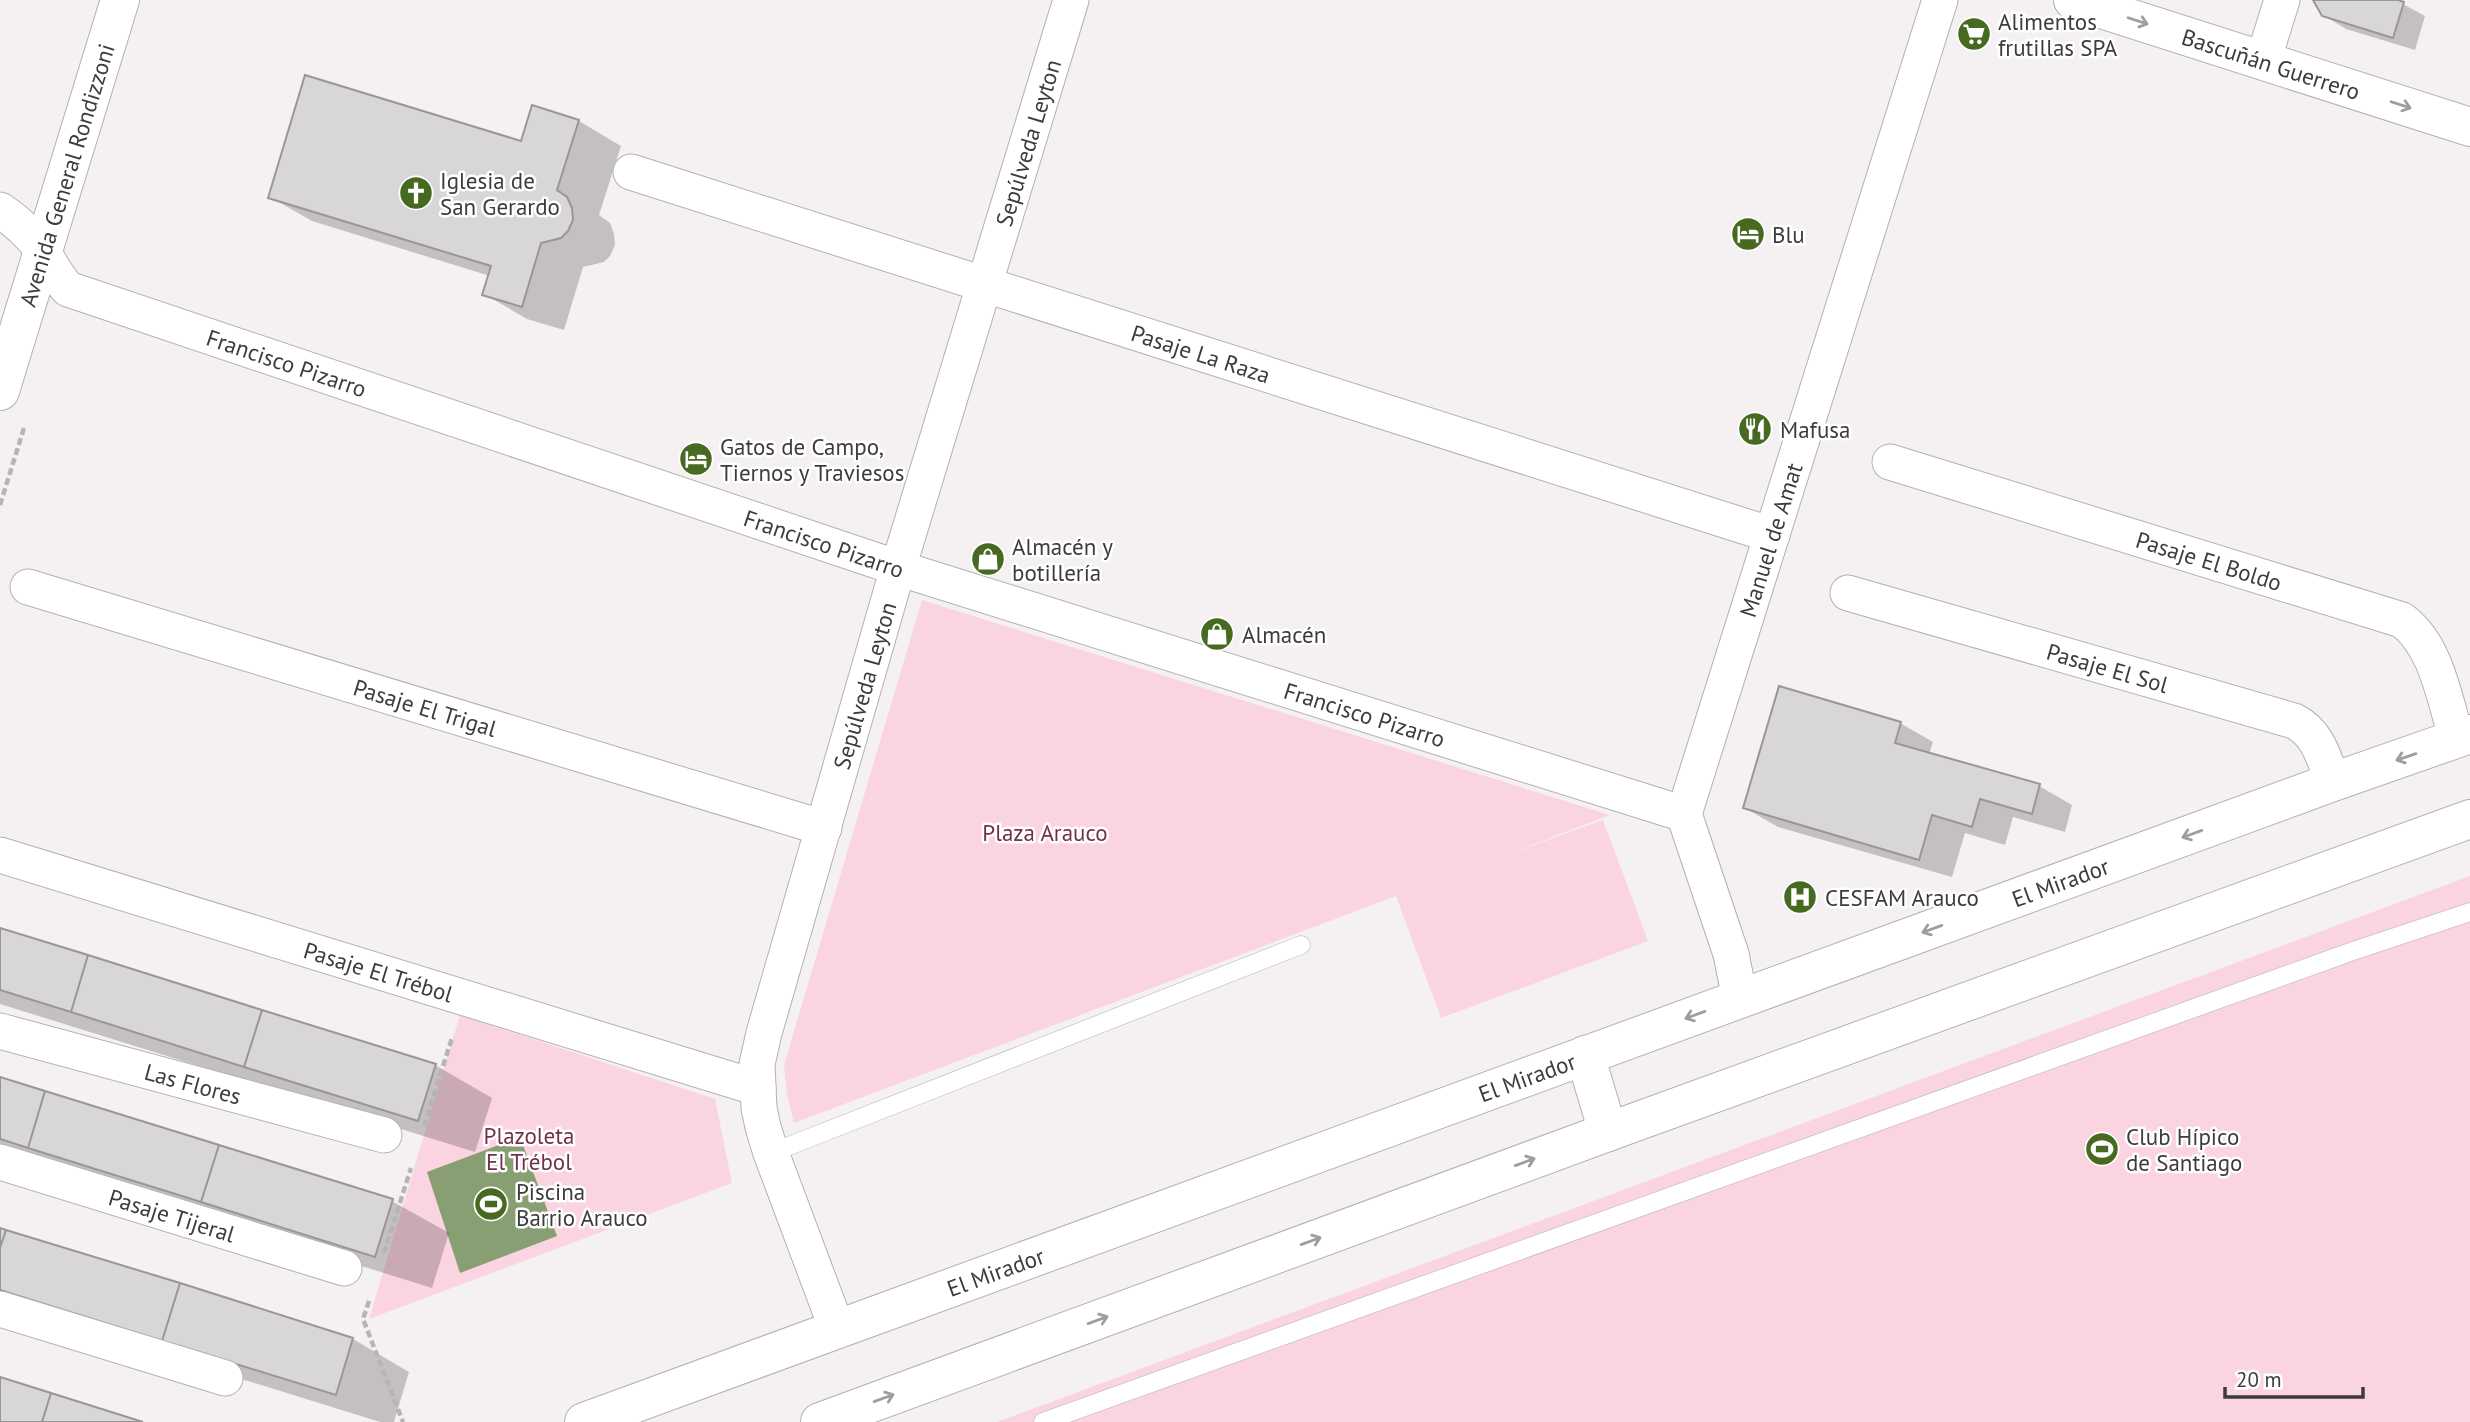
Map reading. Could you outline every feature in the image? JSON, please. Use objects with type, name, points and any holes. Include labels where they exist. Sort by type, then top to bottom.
[{"type":"main road","name":"Avenida General Rondizzoni","points":[[0,391],[120,0]]},
{"type":"main road","name":"Bascuñán Guerrero","points":[[2073,0],[2470,127]]},
{"type":"main road","name":"El Mirador","points":[[584,1422],[643,1412],[837,1329],[2333,782],[2463,737]]},
{"type":"main road","points":[[820,1422],[2470,819]]},
{"type":"main road","points":[[1585,1055],[1608,1132]]},
{"type":"street","name":"Sepúlveda Leyton","points":[[837,1329],[771,1153],[759,1108],[757,1063],[898,568],[1071,0]]},
{"type":"street","name":"Manuel de Amat","points":[[1684,814],[1940,0]]},
{"type":"street","points":[[2263,61],[2282,0]]},
{"type":"street","name":"Pasaje La Raza","points":[[631,172],[1772,535]]},
{"type":"street","name":"Francisco Pizarro","points":[[0,211],[17,223],[43,251],[55,275],[68,289],[898,568],[1684,814]]},
{"type":"street","name":"Pasaje El Boldo","points":[[1890,461],[2402,620],[2414,629],[2424,642],[2463,737]]},
{"type":"street","name":"Pasaje El Trigal","points":[[28,587],[824,828]]},
{"type":"street","name":"Pasaje El Sol","points":[[1848,593],[2294,721],[2314,737],[2333,782]]},
{"type":"street","points":[[1684,814],[1731,954],[1741,999]]},
{"type":"street","name":"Pasaje El Trébol","points":[[0,855],[758,1088]]},
{"type":"street","name":"Las Flores","points":[[0,1031],[384,1135]]},
{"type":"street","name":"Pasaje Tijeral","points":[[0,1163],[344,1268]]},
{"type":"street","points":[[0,1309],[225,1378]]},
{"type":"lane","points":[[1043,1422],[2314,965],[2470,912]]},
{"type":"lane","points":[[771,1153],[1301,945]]},
{"type":"path","points":[[422,1134],[464,998]]},
{"type":"path","points":[[380,1265],[414,1160]]},
{"type":"path","points":[[370,1299],[363,1319],[403,1422]]},
{"type":"green space","name":"Plaza Arauco","points":[[922,600],[1610,815],[1498,858],[1603,820],[1648,941],[1441,1018],[1396,896],[794,1123],[787,1095],[784,1065]]},
{"type":"green space","name":"Club Hípico de Santiago","points":[[2470,876],[2470,1422],[997,1422]]},
{"type":"green space","name":"Plazoleta El Trébol","points":[[460,1015],[715,1099],[732,1183],[369,1319]]},
{"type":"shaded area","name":"Piscina Barrio Arauco","points":[[520,1137],[557,1236],[460,1273],[427,1172]]},
{"type":"building","points":[[2313,0],[2404,2],[2393,38],[2322,16]]},
{"type":"building","name":"Iglesia de San Gerardo","points":[[305,75],[521,141],[532,105],[579,120],[557,190],[567,197],[573,220],[561,238],[541,243],[522,307],[482,295],[491,266],[268,198]]},
{"type":"building","points":[[1779,686],[1901,722],[1895,743],[2040,784],[2032,814],[1980,799],[1972,827],[1932,815],[1919,860],[1743,808]]},
{"type":"building","points":[[0,928],[88,955],[71,1012],[0,990]]},
{"type":"building","points":[[88,955],[262,1010],[244,1067],[71,1012]]},
{"type":"building","points":[[262,1010],[436,1064],[418,1121],[244,1067]]},
{"type":"building","points":[[0,1077],[45,1091],[28,1148],[0,1139]]},
{"type":"building","points":[[45,1091],[219,1145],[201,1202],[28,1148]]},
{"type":"building","points":[[219,1145],[393,1199],[375,1257],[201,1202]]},
{"type":"building","points":[[0,1228],[6,1230],[0,1248]]},
{"type":"building","points":[[6,1230],[180,1283],[162,1341],[0,1290],[0,1248]]},
{"type":"building","points":[[180,1283],[353,1338],[336,1395],[162,1341]]},
{"type":"building","points":[[0,1377],[51,1393],[42,1422],[0,1422]]},
{"type":"building","points":[[51,1393],[143,1422],[42,1422]]},
{"type":"place","name":"Alimentos frutillas SPA","points":[[1974,34]]},
{"type":"place","name":"Iglesia de San Gerardo","points":[[416,193]]},
{"type":"place","name":"Blu","points":[[1748,234]]},
{"type":"place","name":"Mafusa","points":[[1755,429]]},
{"type":"place","name":"Gatos de Campo, Tiernos y Traviesos","points":[[696,459]]},
{"type":"place","name":"Almacén y botillería","points":[[988,559]]},
{"type":"place","name":"Almacén","points":[[1217,634]]},
{"type":"place","name":"CESFAM Arauco","points":[[1800,897]]},
{"type":"place","name":"Club Hípico de Santiago","points":[[2102,1149]]},
{"type":"place","name":"Piscina Barrio Arauco","points":[[491,1204]]}]
